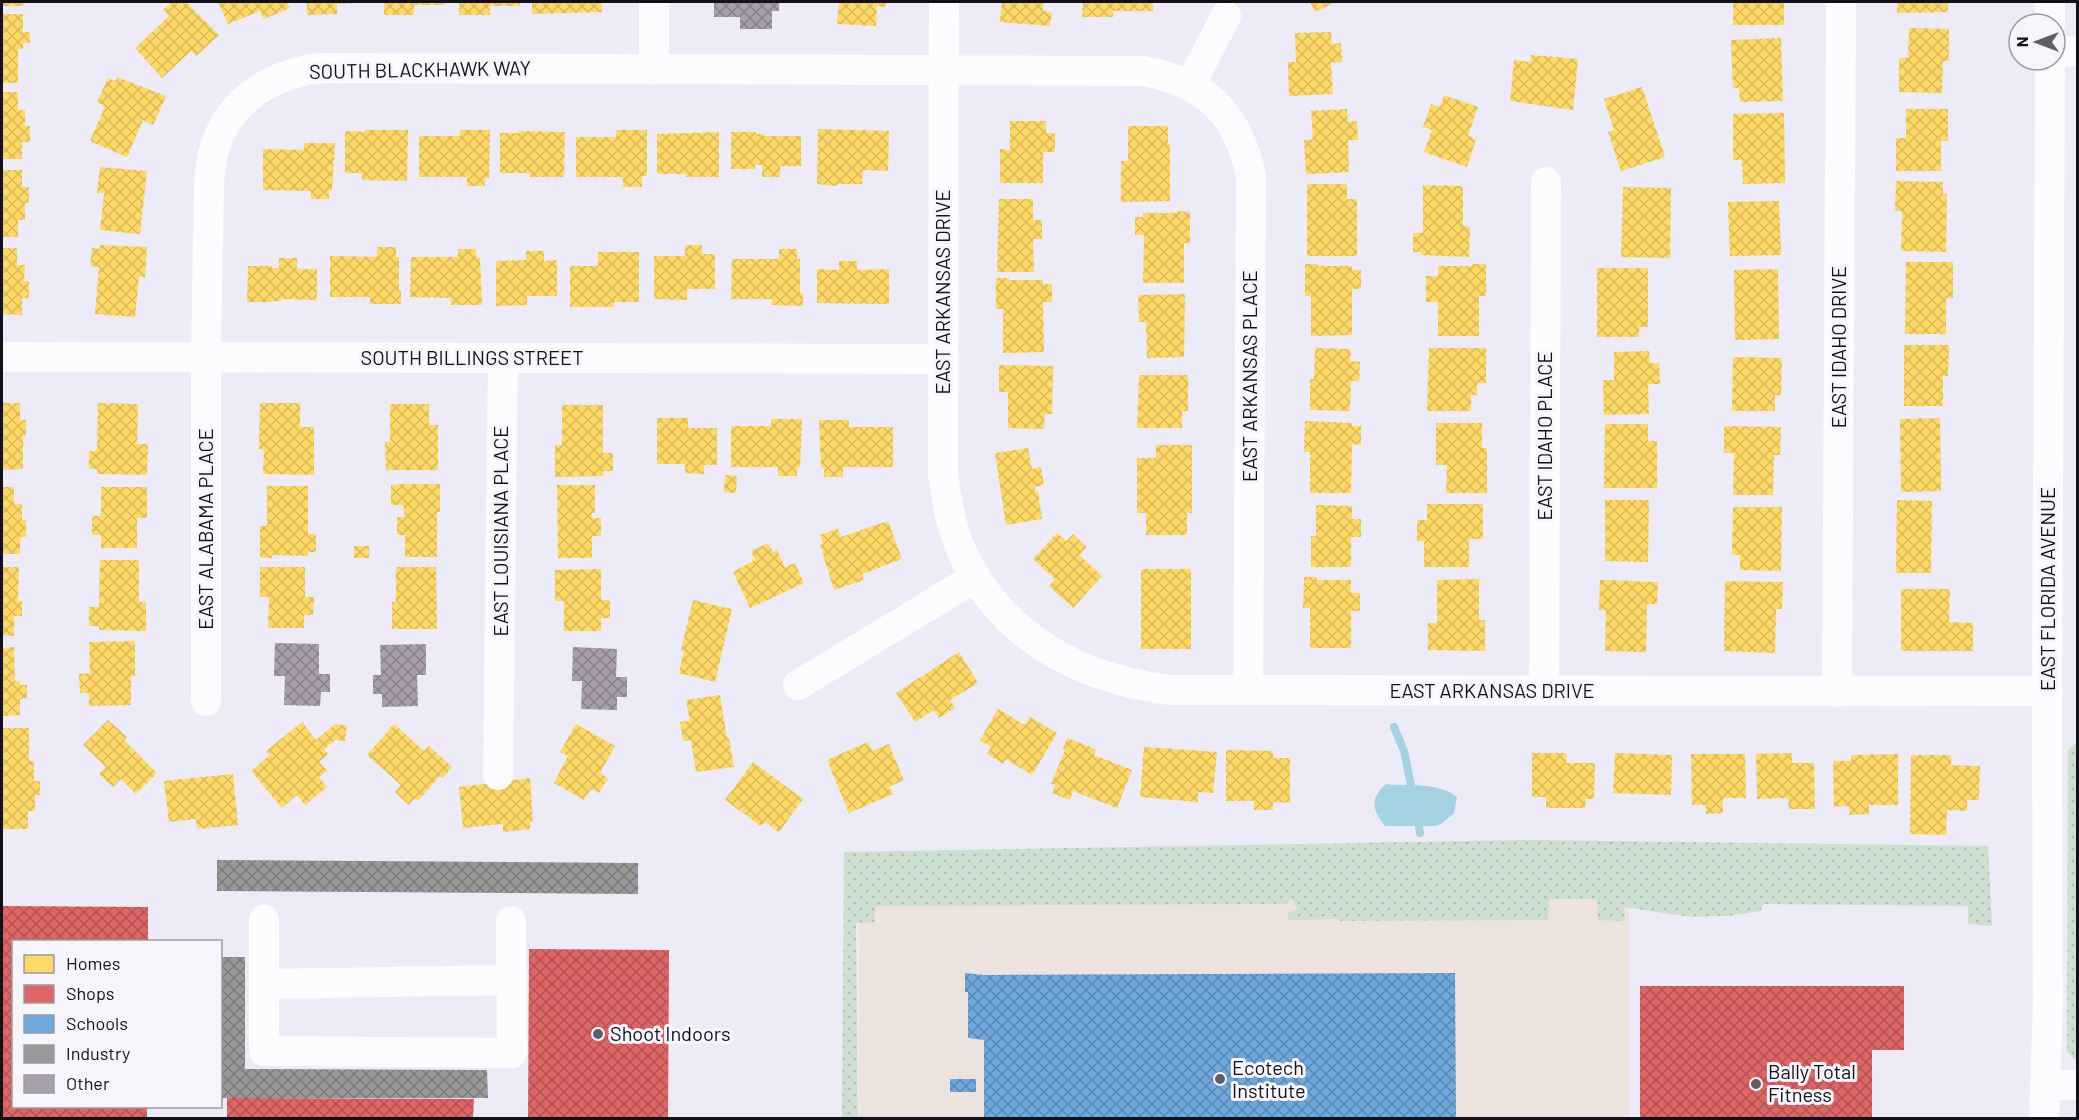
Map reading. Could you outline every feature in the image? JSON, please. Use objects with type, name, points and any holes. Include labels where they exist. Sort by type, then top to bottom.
[{"type":"street","points":[[654,2],[654,69]]},
{"type":"street","name":"EAST ARKANSAS DRIVE","points":[[944,2],[942,359],[944,483],[948,510],[959,544],[976,577],[994,602],[1018,628],[1047,650],[1079,667],[1113,680],[1170,690],[2047,691]]},
{"type":"street","name":"EAST IDAHO DRIVE","points":[[1837,692],[1841,2]]},
{"type":"street","points":[[1190,85],[1226,16]]},
{"type":"street","name":"SOUTH BLACKHAWK WAY","points":[[206,357],[209,183],[214,147],[227,121],[242,102],[261,87],[283,76],[306,69],[324,68],[944,70]]},
{"type":"street","name":"EAST ARKANSAS PLACE","points":[[944,70],[1144,71],[1167,76],[1190,85],[1222,110],[1236,129],[1246,152],[1251,175],[1248,690]]},
{"type":"street","name":"EAST FLORIDA AVENUE","points":[[2044,1119],[2048,1015],[2050,72]]},
{"type":"street","name":"EAST IDAHO PLACE","points":[[1544,691],[1546,182]]},
{"type":"street","name":"SOUTH BILLINGS STREET","points":[[2,357],[942,359]]},
{"type":"street","name":"EAST ALABAMA PLACE","points":[[206,357],[206,701]]},
{"type":"street","name":"EAST LOUISIANA PLACE","points":[[498,775],[503,358]]},
{"type":"street","points":[[798,685],[976,577]]},
{"type":"street","points":[[264,920],[264,1051],[512,1053],[512,921]]},
{"type":"street","points":[[264,984],[512,980]]},
{"type":"street","points":[[2046,1085],[2078,1085]]},
{"type":"shaded area","points":[[859,855],[1629,876],[1629,1118],[859,1118]]},
{"type":"green space","points":[[2077,742],[2077,1062],[2067,1051],[2068,750]]},
{"type":"green space","points":[[1528,840],[1988,846],[1992,926],[1968,924],[1968,906],[1764,904],[1760,911],[1729,916],[1691,917],[1624,907],[1625,921],[1598,920],[1597,899],[1549,899],[1548,920],[1288,920],[1288,912],[1298,910],[1291,898],[1286,904],[875,906],[875,922],[856,923],[858,1118],[842,1118],[844,852]]},
{"type":"water","points":[[1386,784],[1432,787],[1449,792],[1457,797],[1454,813],[1435,826],[1385,826],[1376,810],[1375,800]]},
{"type":"building: Homes","points":[[2,2],[24,2],[24,6],[2,6]]},
{"type":"building: Homes","points":[[172,2],[182,4],[186,2],[219,35],[196,56],[191,51],[162,78],[135,48],[169,16],[163,10]]},
{"type":"building: Homes","points":[[218,2],[287,2],[290,8],[264,19],[260,11],[228,24]]},
{"type":"building: Homes","points":[[307,2],[358,3],[337,4],[337,14],[307,15]]},
{"type":"building: Homes","points":[[384,2],[445,2],[445,5],[414,5],[414,15],[384,15]]},
{"type":"building: Homes","points":[[459,2],[520,2],[520,6],[490,6],[490,15],[459,15]]},
{"type":"building: Homes","points":[[532,2],[602,2],[602,12],[532,14]]},
{"type":"building: Homes","points":[[839,2],[886,2],[886,7],[877,6],[876,26],[837,24]]},
{"type":"building: Homes","points":[[1002,2],[1044,2],[1043,11],[1052,12],[1050,26],[1000,22]]},
{"type":"building: Homes","points":[[1083,2],[1153,2],[1153,11],[1113,11],[1113,17],[1082,17]]},
{"type":"building: Homes","points":[[1310,2],[1337,2],[1315,12]]},
{"type":"building: Homes","points":[[1733,2],[1784,2],[1784,25],[1733,25]]},
{"type":"building: Homes","points":[[1897,2],[1948,2],[1948,12],[1897,13]]},
{"type":"building: Homes","points":[[2,14],[23,14],[23,32],[30,32],[30,43],[23,43],[23,49],[18,49],[18,83],[2,83]]},
{"type":"building: Homes","points":[[1909,28],[1949,29],[1949,61],[1943,61],[1942,93],[1899,92],[1899,58],[1908,58]]},
{"type":"building: Homes","points":[[1331,32],[1332,44],[1341,43],[1342,62],[1331,63],[1333,94],[1289,96],[1288,62],[1296,62],[1295,33]]},
{"type":"building: Homes","points":[[1781,38],[1783,101],[1740,102],[1739,88],[1733,88],[1731,40]]},
{"type":"building: Homes","points":[[1531,55],[1578,59],[1573,110],[1510,101],[1514,60],[1531,62]]},
{"type":"building: Homes","points":[[117,77],[166,96],[153,125],[143,120],[127,157],[90,141],[105,106],[97,102],[108,78],[115,81]]},
{"type":"building: Homes","points":[[1642,87],[1665,157],[1621,171],[1608,132],[1614,130],[1604,99]]},
{"type":"building: Homes","points":[[2,92],[18,92],[18,110],[25,110],[25,126],[30,126],[30,142],[22,142],[22,159],[2,159]]},
{"type":"building: Homes","points":[[1444,95],[1478,107],[1468,136],[1476,139],[1467,167],[1424,152],[1432,130],[1423,127],[1431,104],[1440,107]]},
{"type":"building: Homes","points":[[1347,109],[1348,122],[1357,121],[1358,140],[1348,140],[1349,172],[1306,174],[1304,140],[1313,139],[1311,111]]},
{"type":"building: Homes","points":[[1906,109],[1948,109],[1948,141],[1941,141],[1941,171],[1896,171],[1896,138],[1906,138]]},
{"type":"building: Homes","points":[[1784,113],[1785,183],[1743,184],[1742,160],[1733,160],[1733,114]]},
{"type":"building: Homes","points":[[1010,121],[1046,121],[1046,133],[1055,133],[1055,152],[1043,152],[1043,183],[1000,183],[1000,149],[1010,150]]},
{"type":"building: Homes","points":[[1128,126],[1168,126],[1170,201],[1121,202],[1121,161],[1128,161]]},
{"type":"building: Homes","points":[[818,129],[889,131],[888,171],[863,170],[862,184],[837,184],[837,186],[817,184]]},
{"type":"building: Homes","points":[[365,130],[408,130],[407,181],[362,180],[362,173],[345,173],[345,131],[365,132]]},
{"type":"building: Homes","points":[[460,130],[490,130],[489,178],[485,178],[485,186],[467,186],[467,177],[419,177],[419,136],[460,136]]},
{"type":"building: Homes","points":[[616,130],[647,130],[647,176],[642,176],[642,187],[623,187],[623,177],[576,177],[576,137],[616,137]]},
{"type":"building: Homes","points":[[519,131],[565,132],[564,177],[530,177],[530,173],[500,173],[500,133],[519,133]]},
{"type":"building: Homes","points":[[719,132],[719,177],[657,174],[657,134]]},
{"type":"building: Homes","points":[[731,132],[756,132],[764,136],[801,136],[801,166],[780,166],[780,177],[762,177],[762,165],[755,165],[755,169],[731,169]]},
{"type":"building: Homes","points":[[304,143],[335,143],[332,190],[329,190],[329,199],[311,199],[311,191],[263,190],[263,149],[304,150]]},
{"type":"building: Homes","points":[[100,167],[147,171],[140,234],[100,230],[104,193],[97,193]]},
{"type":"building: Homes","points":[[2,170],[22,170],[22,187],[29,187],[29,203],[25,203],[25,220],[18,220],[18,237],[2,237]]},
{"type":"building: Homes","points":[[1896,181],[1943,182],[1943,194],[1947,194],[1946,252],[1901,251],[1902,211],[1895,211]]},
{"type":"building: Homes","points":[[1307,184],[1347,184],[1347,199],[1357,199],[1357,256],[1307,256]]},
{"type":"building: Homes","points":[[1423,185],[1463,186],[1463,226],[1470,227],[1469,257],[1421,255],[1422,252],[1413,252],[1413,233],[1423,233]]},
{"type":"building: Homes","points":[[1623,187],[1671,188],[1670,258],[1621,257]]},
{"type":"building: Homes","points":[[999,199],[1033,199],[1033,220],[1042,220],[1042,239],[1033,239],[1034,272],[997,272]]},
{"type":"building: Homes","points":[[1779,201],[1781,255],[1730,256],[1728,202]]},
{"type":"building: Homes","points":[[1177,211],[1190,212],[1190,243],[1184,243],[1184,283],[1143,283],[1144,235],[1135,235],[1135,217],[1143,217],[1143,213],[1177,213]]},
{"type":"building: Homes","points":[[100,245],[147,247],[145,277],[139,277],[135,317],[95,314],[99,267],[90,266],[92,248],[100,249]]},
{"type":"building: Homes","points":[[685,245],[702,245],[702,254],[715,254],[715,289],[687,289],[687,300],[654,299],[654,256],[685,256]]},
{"type":"building: Homes","points":[[377,247],[396,247],[396,257],[399,257],[401,304],[370,304],[370,297],[330,297],[330,256],[377,257]]},
{"type":"building: Homes","points":[[2,248],[17,248],[17,265],[25,265],[24,281],[29,281],[29,298],[22,298],[22,315],[2,314]]},
{"type":"building: Homes","points":[[458,249],[476,249],[476,258],[480,258],[482,305],[451,305],[451,298],[410,297],[411,257],[458,257]]},
{"type":"building: Homes","points":[[779,249],[797,249],[797,259],[800,259],[800,293],[803,293],[803,306],[772,305],[772,299],[731,299],[732,259],[779,259]]},
{"type":"building: Homes","points":[[526,251],[544,251],[544,261],[557,260],[557,296],[527,296],[527,305],[496,306],[496,261],[526,260]]},
{"type":"building: Homes","points":[[598,252],[639,252],[639,302],[614,302],[614,307],[570,307],[570,266],[598,266]]},
{"type":"building: Homes","points":[[279,258],[297,258],[297,269],[317,269],[317,300],[281,299],[281,301],[272,302],[247,302],[248,266],[279,268]]},
{"type":"building: Homes","points":[[839,261],[857,261],[857,270],[889,269],[889,304],[817,303],[817,269],[839,270]]},
{"type":"building: Homes","points":[[1906,262],[1953,262],[1953,298],[1946,298],[1946,334],[1905,334]]},
{"type":"building: Homes","points":[[1305,264],[1352,266],[1352,270],[1361,270],[1361,289],[1352,289],[1352,335],[1311,336],[1311,296],[1305,296]]},
{"type":"building: Homes","points":[[1472,264],[1486,264],[1486,296],[1479,296],[1479,336],[1438,336],[1438,302],[1426,302],[1426,276],[1438,276],[1438,266],[1472,266]]},
{"type":"building: Homes","points":[[1597,268],[1648,268],[1648,327],[1639,327],[1639,337],[1597,337]]},
{"type":"building: Homes","points":[[1778,269],[1779,339],[1735,340],[1734,270]]},
{"type":"building: Homes","points":[[996,278],[1043,280],[1043,284],[1052,284],[1052,302],[1043,302],[1044,352],[1003,353],[1003,309],[996,309]]},
{"type":"building: Homes","points":[[1185,294],[1184,357],[1147,358],[1146,322],[1139,322],[1138,295]]},
{"type":"building: Homes","points":[[1904,345],[1949,345],[1948,376],[1943,376],[1943,406],[1904,406]]},
{"type":"building: Homes","points":[[1315,348],[1351,349],[1350,361],[1360,362],[1359,381],[1351,381],[1350,411],[1310,410],[1310,379],[1314,379]]},
{"type":"building: Homes","points":[[1429,348],[1486,348],[1486,383],[1477,383],[1477,395],[1471,395],[1471,411],[1427,411]]},
{"type":"building: Homes","points":[[1649,351],[1650,363],[1659,363],[1660,384],[1648,384],[1649,414],[1604,415],[1603,380],[1614,380],[1614,352]]},
{"type":"building: Homes","points":[[1733,357],[1782,358],[1781,396],[1775,395],[1775,411],[1732,411]]},
{"type":"building: Homes","points":[[999,365],[1053,366],[1052,414],[1045,414],[1044,429],[1008,428],[1008,392],[999,392]]},
{"type":"building: Homes","points":[[1139,375],[1188,375],[1188,411],[1182,411],[1182,428],[1137,428]]},
{"type":"building: Homes","points":[[2,403],[20,403],[20,420],[26,420],[26,436],[23,436],[23,469],[2,470]]},
{"type":"building: Homes","points":[[98,403],[138,404],[137,444],[148,444],[147,475],[97,474],[97,469],[89,469],[89,451],[97,451]]},
{"type":"building: Homes","points":[[260,403],[300,403],[300,427],[314,427],[314,475],[263,474],[264,450],[259,449]]},
{"type":"building: Homes","points":[[390,404],[429,404],[429,425],[438,425],[438,470],[386,470],[385,442],[390,442]]},
{"type":"building: Homes","points":[[562,405],[603,405],[603,453],[613,453],[613,471],[603,471],[603,476],[555,477],[555,445],[562,445]]},
{"type":"building: Homes","points":[[657,418],[688,418],[688,428],[717,428],[717,465],[704,465],[704,474],[685,473],[685,464],[657,464]]},
{"type":"building: Homes","points":[[1940,418],[1941,491],[1901,492],[1900,419]]},
{"type":"building: Homes","points":[[771,419],[802,419],[800,467],[797,467],[797,476],[778,476],[778,467],[731,467],[731,426],[771,426]]},
{"type":"building: Homes","points":[[819,420],[849,420],[849,427],[893,427],[893,467],[843,467],[843,477],[824,477],[824,468],[821,468]]},
{"type":"building: Homes","points":[[1305,421],[1352,423],[1352,426],[1361,426],[1361,445],[1352,444],[1351,493],[1310,493],[1310,452],[1304,452]]},
{"type":"building: Homes","points":[[1436,423],[1482,423],[1482,448],[1487,448],[1487,493],[1446,493],[1447,465],[1436,465]]},
{"type":"building: Homes","points":[[1605,424],[1648,424],[1648,441],[1657,441],[1657,488],[1604,488]]},
{"type":"building: Homes","points":[[1724,426],[1781,427],[1780,455],[1774,455],[1773,495],[1733,495],[1734,453],[1724,453]]},
{"type":"building: Homes","points":[[1156,445],[1192,445],[1192,513],[1187,513],[1187,535],[1146,535],[1146,513],[1137,513],[1137,458],[1156,458]]},
{"type":"building: Homes","points":[[1028,448],[1032,469],[1041,467],[1044,485],[1035,487],[1035,492],[1038,491],[1042,519],[1006,525],[995,453]]},
{"type":"building: Homes","points":[[725,475],[737,476],[736,493],[724,492]]},
{"type":"building: Homes","points":[[440,484],[440,512],[437,512],[437,557],[405,557],[405,535],[397,535],[397,517],[405,517],[403,505],[391,505],[391,485]]},
{"type":"building: Homes","points":[[557,485],[595,485],[595,513],[592,513],[592,518],[601,518],[601,536],[592,536],[592,558],[558,558]]},
{"type":"building: Homes","points":[[267,486],[308,486],[308,534],[316,534],[316,552],[308,552],[308,556],[272,555],[272,558],[260,558],[260,526],[267,526]]},
{"type":"building: Homes","points":[[2,487],[14,487],[14,504],[22,504],[22,520],[26,520],[26,537],[20,537],[20,554],[2,554]]},
{"type":"building: Homes","points":[[101,487],[147,487],[147,518],[137,518],[137,548],[101,548],[101,535],[92,535],[92,516],[101,516]]},
{"type":"building: Homes","points":[[1605,500],[1649,500],[1648,562],[1605,561]]},
{"type":"building: Homes","points":[[1897,500],[1932,501],[1931,573],[1896,573]]},
{"type":"building: Homes","points":[[1427,504],[1483,504],[1483,539],[1469,539],[1469,567],[1424,567],[1424,541],[1417,541],[1417,520],[1427,520]]},
{"type":"building: Homes","points":[[1316,505],[1352,506],[1352,519],[1361,519],[1361,537],[1351,537],[1351,567],[1311,567],[1311,536],[1316,536]]},
{"type":"building: Homes","points":[[1733,507],[1782,507],[1781,571],[1740,570],[1740,555],[1732,555]]},
{"type":"building: Homes","points":[[888,521],[902,559],[862,574],[864,580],[834,590],[820,545],[823,544],[820,535],[838,528],[841,537]]},
{"type":"building: Homes","points":[[1057,533],[1067,541],[1073,534],[1087,547],[1079,555],[1102,576],[1073,608],[1049,586],[1055,579],[1033,559]]},
{"type":"building: Homes","points":[[768,543],[773,552],[777,550],[785,567],[795,563],[804,583],[750,608],[733,572],[755,560],[751,551]]},
{"type":"building: Homes","points":[[354,546],[369,546],[369,558],[354,558]]},
{"type":"building: Homes","points":[[100,560],[139,560],[139,602],[146,602],[146,631],[99,630],[99,626],[89,626],[89,607],[99,607]]},
{"type":"building: Homes","points":[[2,567],[19,567],[18,601],[22,601],[22,616],[14,616],[14,636],[2,635]]},
{"type":"building: Homes","points":[[260,567],[305,567],[305,597],[314,597],[313,615],[304,615],[304,628],[268,628],[269,597],[260,597]]},
{"type":"building: Homes","points":[[396,567],[436,567],[437,629],[392,629],[392,602],[396,602]]},
{"type":"building: Homes","points":[[601,569],[601,600],[610,600],[610,618],[601,618],[601,631],[564,631],[564,601],[555,601],[555,570]]},
{"type":"building: Homes","points":[[1141,569],[1191,569],[1191,649],[1141,649]]},
{"type":"building: Homes","points":[[1304,577],[1317,577],[1317,580],[1351,580],[1351,593],[1360,593],[1360,611],[1351,611],[1351,648],[1310,648],[1310,608],[1303,608]]},
{"type":"building: Homes","points":[[1479,579],[1479,620],[1485,620],[1485,651],[1428,650],[1428,623],[1437,623],[1437,580]]},
{"type":"building: Homes","points":[[1600,580],[1658,582],[1657,604],[1647,604],[1646,652],[1605,651],[1606,610],[1599,610]]},
{"type":"building: Homes","points":[[1725,581],[1783,582],[1782,609],[1776,609],[1775,653],[1724,651]]},
{"type":"building: Homes","points":[[1901,589],[1950,589],[1949,622],[1973,623],[1973,651],[1901,651]]},
{"type":"building: Homes","points":[[693,600],[732,609],[715,682],[679,673],[684,651],[681,650]]},
{"type":"building: Homes","points":[[135,641],[135,676],[131,676],[131,705],[89,706],[89,693],[80,693],[79,674],[90,673],[89,642]]},
{"type":"building: Homes","points":[[14,647],[15,681],[20,681],[20,685],[27,685],[27,698],[20,699],[20,715],[2,716],[2,648]]},
{"type":"building: Homes","points":[[959,652],[978,683],[950,700],[955,708],[939,718],[934,710],[915,722],[896,693]]},
{"type":"building: Homes","points":[[720,695],[734,767],[696,772],[691,740],[683,741],[680,722],[690,721],[686,700]]},
{"type":"building: Homes","points":[[998,709],[1025,725],[1030,717],[1057,733],[1032,775],[1006,759],[1003,764],[987,754],[991,747],[980,740]]},
{"type":"building: Homes","points":[[108,720],[127,737],[124,740],[157,773],[136,794],[121,779],[113,787],[99,774],[106,767],[83,745]]},
{"type":"building: Homes","points":[[302,722],[316,740],[335,724],[347,726],[345,741],[335,740],[324,749],[328,754],[319,762],[327,771],[319,777],[327,787],[305,805],[297,795],[282,808],[251,771],[270,755],[266,751]]},
{"type":"building: Homes","points":[[394,724],[424,751],[429,746],[452,767],[443,778],[440,776],[418,801],[415,798],[409,805],[395,792],[401,785],[367,755]]},
{"type":"building: Homes","points":[[576,724],[615,746],[600,773],[608,778],[599,793],[591,789],[584,800],[554,783],[568,756],[560,752]]},
{"type":"building: Homes","points":[[2,728],[29,728],[29,761],[34,761],[34,781],[40,781],[40,795],[35,795],[35,811],[28,811],[28,829],[2,829]]},
{"type":"building: Homes","points":[[1067,738],[1096,749],[1094,755],[1132,770],[1117,808],[1073,791],[1070,800],[1052,793],[1055,785],[1051,784],[1065,750],[1063,749]]},
{"type":"building: Homes","points":[[868,742],[872,751],[889,744],[904,780],[889,787],[893,794],[849,813],[827,760]]},
{"type":"building: Homes","points":[[1144,747],[1217,752],[1213,793],[1198,792],[1198,802],[1140,797]]},
{"type":"building: Homes","points":[[1226,750],[1273,751],[1273,758],[1290,758],[1290,803],[1273,802],[1273,810],[1254,810],[1254,801],[1226,801]]},
{"type":"building: Homes","points":[[1532,753],[1567,753],[1566,763],[1595,763],[1594,799],[1586,799],[1585,808],[1546,808],[1546,797],[1532,797]]},
{"type":"building: Homes","points":[[1615,753],[1672,755],[1671,795],[1613,793]]},
{"type":"building: Homes","points":[[1792,753],[1792,763],[1814,763],[1815,809],[1789,809],[1788,798],[1757,799],[1756,754]]},
{"type":"building: Homes","points":[[1691,754],[1745,754],[1746,798],[1723,798],[1723,813],[1706,814],[1706,805],[1692,805]]},
{"type":"building: Homes","points":[[1898,754],[1898,805],[1869,805],[1869,814],[1849,815],[1849,806],[1834,807],[1833,761],[1851,761],[1851,755]]},
{"type":"building: Homes","points":[[1911,755],[1951,755],[1951,765],[1980,766],[1979,800],[1967,800],[1967,811],[1947,810],[1946,835],[1910,834]]},
{"type":"building: Homes","points":[[753,762],[803,799],[779,832],[765,822],[761,826],[725,800]]},
{"type":"building: Homes","points":[[233,774],[238,825],[197,829],[196,819],[169,822],[164,781]]},
{"type":"building: Homes","points":[[530,778],[533,821],[530,822],[530,829],[503,832],[503,824],[463,828],[459,787]]},
{"type":"building: Shops","points":[[2,906],[148,907],[148,940],[12,940],[12,1108],[147,1108],[147,1118],[2,1118]]},
{"type":"building: Shops","name":"Shoot Indoors","points":[[529,949],[669,950],[668,1118],[528,1118]]},
{"type":"building: Shops","name":"Bally Total Fitness","points":[[1640,986],[1904,986],[1904,1050],[1872,1050],[1872,1118],[1640,1118]]},
{"type":"building: Shops","points":[[227,1098],[474,1099],[473,1118],[227,1118]]},
{"type":"building: Schools","name":"Ecotech Institute","points":[[965,973],[984,975],[1455,973],[1456,1118],[984,1118],[984,1040],[968,1038],[968,992],[965,992]]},
{"type":"building: Schools","points":[[950,1079],[976,1079],[976,1092],[950,1092]]},
{"type":"building: Industry","points":[[217,860],[638,863],[638,894],[217,891]]},
{"type":"building: Industry","points":[[222,957],[245,957],[245,1069],[487,1070],[488,1098],[222,1098]]},
{"type":"building: Other","points":[[714,2],[779,2],[779,11],[772,11],[772,29],[740,29],[740,17],[714,17]]},
{"type":"building: Other","points":[[275,643],[319,644],[319,674],[330,674],[330,692],[321,692],[320,706],[284,705],[285,676],[274,676]]},
{"type":"building: Other","points":[[426,644],[426,675],[417,675],[418,706],[382,707],[382,694],[373,694],[373,675],[381,675],[380,645]]},
{"type":"building: Other","points":[[573,647],[617,649],[616,677],[627,677],[627,697],[617,697],[617,710],[581,709],[582,681],[572,681]]},
{"type":"waterway","points":[[1394,727],[1404,751],[1413,795]]},
{"type":"waterway","points":[[1417,816],[1420,833]]},
{"type":"place","name":"Shoot Indoors","points":[[598,1034]]},
{"type":"place","name":"Ecotech Institute","points":[[1220,1079]]},
{"type":"place","name":"Bally Total Fitness","points":[[1756,1084]]}]
